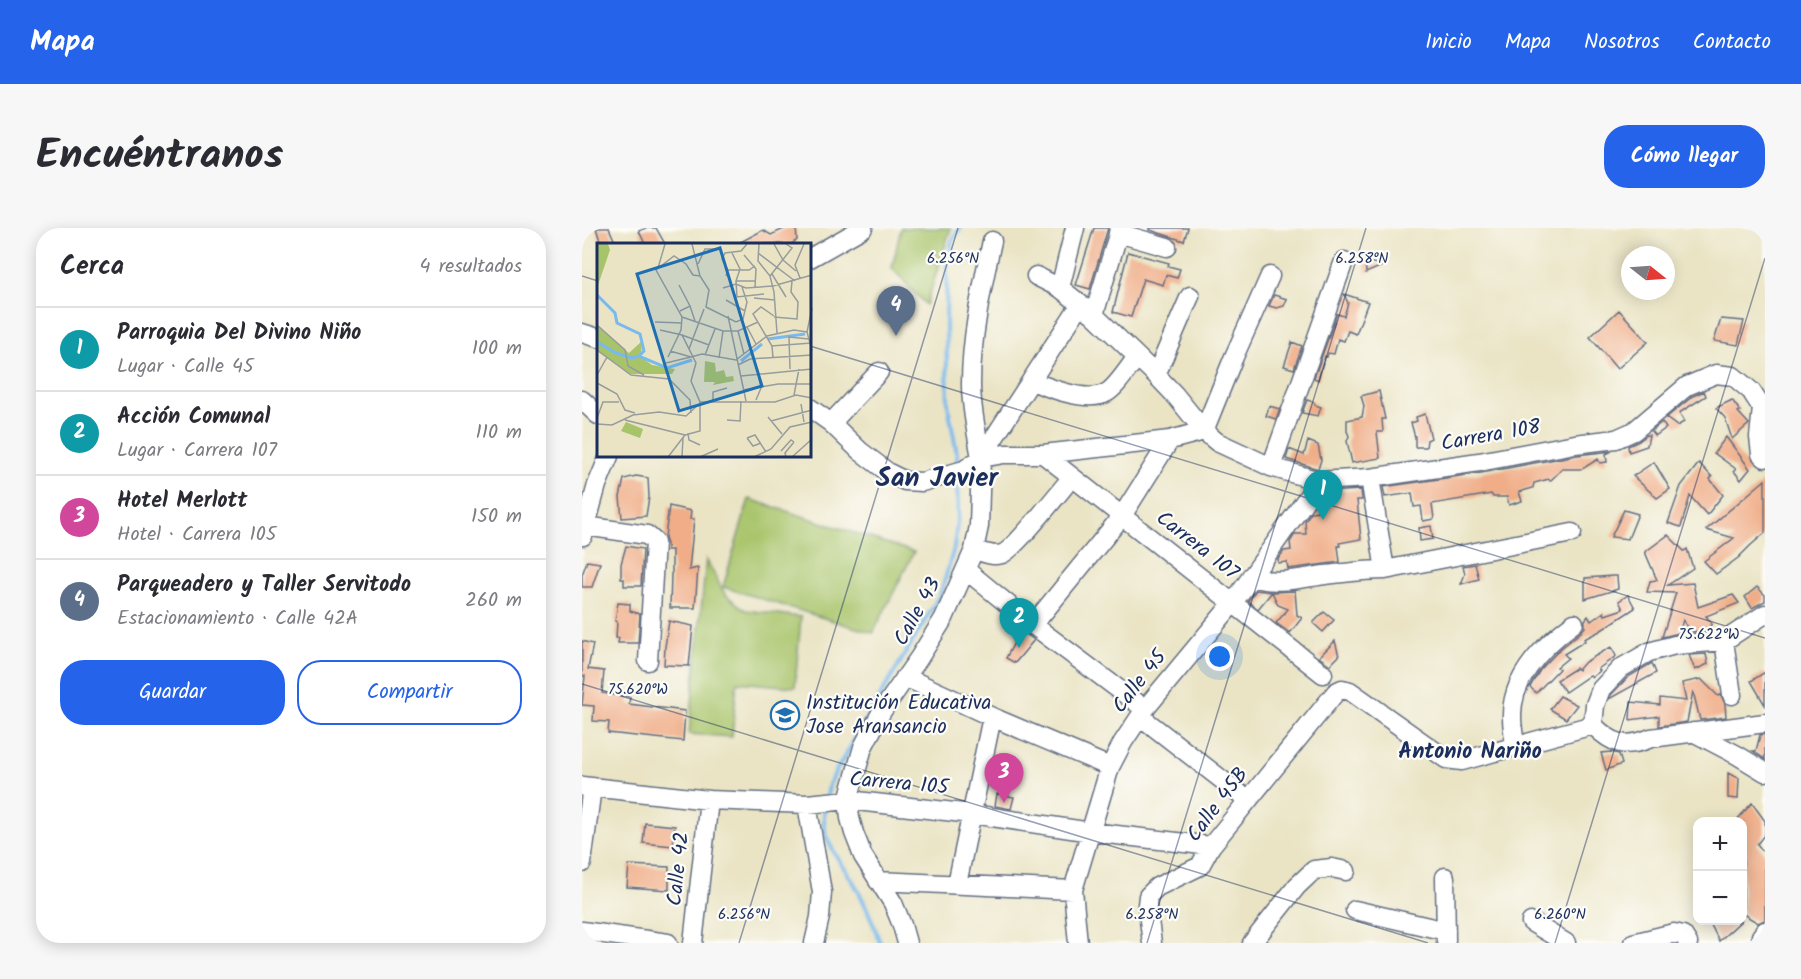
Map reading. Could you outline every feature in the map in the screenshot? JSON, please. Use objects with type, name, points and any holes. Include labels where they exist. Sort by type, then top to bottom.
[{"type":"street","points":[[812,257],[863,228]]},
{"type":"street","points":[[1060,288],[1075,228]]},
{"type":"street","points":[[981,458],[1032,381],[1087,310],[1119,231],[1167,248]]},
{"type":"street","name":"Calle 43","points":[[907,943],[893,903],[863,856],[850,818],[840,801],[863,747],[882,711],[944,618],[974,550],[979,526],[981,458],[971,386],[980,302],[992,241]]},
{"type":"street","points":[[1271,467],[1344,261]]},
{"type":"street","name":"Carrera 108","points":[[1036,276],[1060,288],[1087,310],[1156,375],[1199,426],[1217,441],[1271,467],[1319,482],[1370,478],[1616,439],[1634,431],[1687,386],[1716,374],[1733,376],[1751,391],[1763,408],[1759,437],[1761,454],[1765,458]]},
{"type":"street","points":[[812,409],[888,473],[905,481],[922,482],[955,473],[981,458],[1004,454],[1042,454],[1170,440],[1199,426],[1233,359],[1270,276]]},
{"type":"street","points":[[1156,375],[1190,296]]},
{"type":"street","points":[[582,333],[597,338]]},
{"type":"street","points":[[1032,381],[1059,391],[1095,398],[1108,393],[1137,357]]},
{"type":"street","points":[[831,423],[879,372]]},
{"type":"street","points":[[582,400],[597,414]]},
{"type":"street","points":[[582,417],[597,421]]},
{"type":"street","points":[[1033,625],[1122,516],[1170,440]]},
{"type":"street","name":"Carrera 107","points":[[1042,454],[1323,674]]},
{"type":"street","points":[[608,458],[597,485],[584,532],[647,535],[655,542],[648,661]]},
{"type":"street","points":[[974,550],[992,555],[1004,554],[1072,477]]},
{"type":"street","points":[[1370,478],[1385,570]]},
{"type":"street","name":"Calle 45","points":[[1078,943],[1073,890],[1110,767],[1123,742],[1143,713],[1233,603],[1319,482]]},
{"type":"street","points":[[1251,576],[1266,580],[1292,579],[1365,570],[1385,570],[1572,533]]},
{"type":"street","points":[[966,570],[1248,800]]},
{"type":"street","points":[[1593,725],[1595,705],[1602,689],[1621,668],[1649,652],[1675,645],[1724,641],[1765,614]]},
{"type":"street","points":[[1574,623],[1555,638],[1523,675],[1515,694],[1512,716],[1515,745],[1593,725]]},
{"type":"street","points":[[1724,641],[1732,695]]},
{"type":"street","points":[[905,677],[1110,767]]},
{"type":"street","name":"Calle 45B","points":[[1152,943],[1148,896],[1157,887],[1200,866],[1211,846],[1336,692],[1342,689],[1350,691],[1446,759],[1462,761],[1515,745]]},
{"type":"street","points":[[957,884],[992,717]]},
{"type":"street","points":[[1593,725],[1607,738],[1621,743],[1638,744],[1651,738],[1765,723]]},
{"type":"street","points":[[1693,732],[1765,772]]},
{"type":"street","points":[[582,863],[587,786]]},
{"type":"street","name":"Carrera 105","points":[[587,786],[709,800],[807,804],[840,801],[972,814],[1091,832],[1211,846]]},
{"type":"street","name":"Calle 42","points":[[693,943],[709,800]]},
{"type":"street","points":[[807,804],[822,892],[820,917],[814,943]]},
{"type":"street","points":[[1252,943],[1297,886],[1314,870],[1332,868],[1346,871]]},
{"type":"street","points":[[1355,910],[1446,937],[1445,877]]},
{"type":"street","points":[[878,881],[1073,890]]},
{"type":"street","points":[[1531,922],[1566,943]]},
{"type":"street","points":[[582,931],[668,943]]},
{"type":"street","points":[[1633,943],[1674,933],[1685,939]]},
{"type":"green space","points":[[901,228],[951,228],[926,305],[892,268]]},
{"type":"green space","points":[[749,499],[914,552],[873,633],[723,587]]},
{"type":"green space","points":[[706,559],[725,594],[745,610],[801,617],[795,687],[737,682],[732,737],[689,734]]},
{"type":"building","points":[[596,228],[609,228],[616,243],[601,243]]},
{"type":"building","points":[[656,228],[664,243],[645,243],[639,231]]},
{"type":"building","points":[[786,228],[796,228],[797,240],[792,243],[739,243],[763,230],[771,235]]},
{"type":"building","points":[[1094,228],[1108,228],[1090,289],[1076,285]]},
{"type":"building","points":[[1150,228],[1188,228],[1184,241],[1150,230]]},
{"type":"building","points":[[1128,252],[1169,263],[1168,266],[1180,269],[1177,278],[1166,275],[1163,285],[1143,279],[1131,317],[1113,312]]},
{"type":"building","points":[[1365,260],[1382,266],[1366,273]]},
{"type":"building","points":[[1344,294],[1368,302],[1356,334],[1348,331],[1344,341],[1338,339],[1334,354],[1328,353],[1327,357],[1325,356],[1318,380],[1314,378],[1337,314],[1344,316],[1348,303]]},
{"type":"building","points":[[1274,295],[1287,299],[1284,306],[1277,308],[1269,306]]},
{"type":"building","points":[[1619,310],[1648,342],[1617,369],[1590,337]]},
{"type":"building","points":[[1721,319],[1744,321],[1738,345],[1714,341]]},
{"type":"building","points":[[1292,342],[1302,346],[1294,369],[1284,366]]},
{"type":"building","points":[[1379,391],[1385,419],[1382,419],[1383,432],[1377,432],[1380,458],[1352,463],[1347,441],[1349,436],[1347,420],[1362,417],[1364,406],[1361,396]]},
{"type":"building","points":[[1704,391],[1706,396],[1679,413],[1684,422],[1677,426],[1666,418],[1693,396]]},
{"type":"building","points":[[1307,400],[1321,407],[1318,416],[1302,413]]},
{"type":"building","points":[[1732,400],[1740,411],[1738,412],[1749,424],[1732,439],[1725,418],[1716,408]]},
{"type":"building","points":[[1269,406],[1280,409],[1276,419],[1266,416]]},
{"type":"building","points":[[1425,414],[1431,438],[1427,440],[1426,447],[1415,447],[1411,423],[1417,421],[1416,417]]},
{"type":"building","points":[[1662,422],[1666,428],[1655,436],[1651,431]]},
{"type":"building","points":[[1649,435],[1647,446],[1629,452],[1628,446]]},
{"type":"building","points":[[1726,437],[1750,469],[1741,480],[1734,471],[1736,469],[1714,453]]},
{"type":"building","points":[[1308,441],[1318,445],[1321,460],[1318,469],[1286,459],[1289,449],[1304,455]]},
{"type":"building","points":[[1612,451],[1606,454],[1607,462],[1600,463],[1598,459],[1582,469],[1562,469],[1550,481],[1549,479],[1534,483],[1533,488],[1519,492],[1522,501],[1509,505],[1507,497],[1493,497],[1491,494],[1432,504],[1434,519],[1423,521],[1421,506],[1414,507],[1412,493],[1385,497],[1383,487],[1481,473],[1577,455]]},
{"type":"building","points":[[1654,462],[1670,489],[1657,498],[1633,476]]},
{"type":"building","points":[[1699,463],[1712,477],[1710,479],[1723,495],[1707,515],[1690,496],[1681,527],[1668,523],[1681,486]]},
{"type":"building","points":[[636,476],[648,478],[649,497],[646,516],[622,518],[620,497],[624,479]]},
{"type":"building","points":[[1765,480],[1765,533],[1738,558],[1716,574],[1704,561],[1734,538],[1706,530]]},
{"type":"building","points":[[1361,490],[1362,500],[1357,500],[1361,539],[1339,543],[1340,562],[1288,569],[1287,562],[1278,563],[1284,551],[1291,550],[1290,542],[1295,534],[1306,534],[1305,521],[1311,512],[1318,511],[1317,503],[1325,492]]},
{"type":"building","points":[[669,506],[691,511],[690,519],[694,519],[689,570],[698,568],[695,608],[670,608],[672,550],[667,550],[665,537]]},
{"type":"building","points":[[1624,510],[1638,514],[1628,539],[1611,537]]},
{"type":"building","points":[[1431,526],[1433,539],[1420,541],[1419,528]]},
{"type":"building","points":[[1668,535],[1684,551],[1687,549],[1693,568],[1668,585],[1693,583],[1698,607],[1733,595],[1739,603],[1706,616],[1712,624],[1703,631],[1690,632],[1683,620],[1679,633],[1662,637],[1676,593],[1647,592],[1650,581],[1657,580],[1645,552]]},
{"type":"building","points":[[626,546],[643,549],[641,586],[624,586],[624,579],[621,579],[621,564]]},
{"type":"building","points":[[587,561],[600,563],[592,587],[582,587],[582,575]]},
{"type":"building","points":[[1475,564],[1479,579],[1461,584],[1465,574],[1463,566]]},
{"type":"building","points":[[1617,576],[1618,589],[1585,599],[1585,578]]},
{"type":"building","points":[[1757,587],[1765,595],[1765,601],[1752,608],[1745,597]]},
{"type":"building","points":[[1256,590],[1272,592],[1258,609],[1248,601]]},
{"type":"building","points":[[1295,591],[1297,615],[1302,618],[1290,633],[1276,623],[1288,609],[1278,605],[1272,592]]},
{"type":"building","points":[[1628,595],[1635,608],[1564,654],[1568,658],[1557,667],[1559,669],[1536,693],[1530,687],[1540,670],[1581,632],[1588,616],[1591,621],[1604,612],[1605,615],[1623,609],[1619,601]]},
{"type":"building","points":[[618,603],[630,604],[630,611],[640,614],[638,643],[618,643],[617,622],[615,621]]},
{"type":"building","points":[[1324,612],[1334,620],[1323,632],[1313,623]]},
{"type":"building","points":[[669,621],[693,626],[689,666],[664,665]]},
{"type":"building","points":[[1021,630],[1034,640],[1015,663],[1006,658]]},
{"type":"building","points":[[582,641],[593,644],[588,669],[604,671],[602,693],[630,697],[629,704],[685,711],[683,741],[608,733],[609,722],[593,721],[594,706],[582,705],[585,676],[582,676]]},
{"type":"building","points":[[1335,641],[1339,656],[1330,665],[1319,657]]},
{"type":"building","points":[[1611,647],[1616,656],[1598,669],[1600,671],[1592,677],[1590,675],[1565,692],[1557,680],[1576,668],[1578,670],[1585,662]]},
{"type":"building","points":[[1706,654],[1708,664],[1695,670],[1689,655]]},
{"type":"building","points":[[1652,663],[1656,673],[1609,699],[1628,677]]},
{"type":"building","points":[[1765,672],[1765,705],[1751,681]]},
{"type":"building","points":[[1701,679],[1718,696],[1721,695],[1725,704],[1726,717],[1700,720],[1693,691],[1687,722],[1659,726],[1659,716],[1630,720],[1631,702],[1660,705],[1660,698],[1686,701],[1682,683]]},
{"type":"building","points":[[1560,696],[1577,705],[1566,719],[1550,709]]},
{"type":"building","points":[[1765,734],[1765,759],[1753,751],[1756,751],[1760,735]]},
{"type":"building","points":[[1601,753],[1619,754],[1622,764],[1606,770]]},
{"type":"building","points":[[1728,773],[1739,778],[1738,799],[1728,798]]},
{"type":"building","points":[[997,794],[1014,797],[1011,809],[995,806]]},
{"type":"building","points":[[1752,803],[1765,821],[1765,834],[1757,844],[1765,854],[1765,920],[1758,923],[1747,916],[1747,817],[1739,817]]},
{"type":"building","points":[[645,823],[675,826],[673,846],[643,843]]},
{"type":"building","points":[[629,865],[669,867],[669,890],[627,887]]},
{"type":"building","points":[[1711,925],[1737,925],[1719,941]]},
{"type":"waterway","points":[[957,467],[957,454],[948,405],[946,325],[947,266],[952,241],[960,228]]},
{"type":"waterway","points":[[827,797],[829,785],[836,771],[941,593],[954,548],[958,514],[957,477]]},
{"type":"waterway","points":[[825,807],[824,819],[828,839],[862,897],[880,943]]},
{"type":"place","name":"Parqueadero y Taller Servitodo","points":[[896,336]]},
{"type":"place","name":"Parroquia Del Divino Niño","points":[[1323,520]]},
{"type":"place","name":"Acción Comunal","points":[[1019,648]]},
{"type":"place","name":"Institución Educativa Jose Aransancio","points":[[785,715]]},
{"type":"place","name":"Hotel Merlott","points":[[1004,803]]},
{"type":"district","name":"San Javier","points":[[937,478]]},
{"type":"district","name":"Antonio Nariño","points":[[1470,752]]}]
